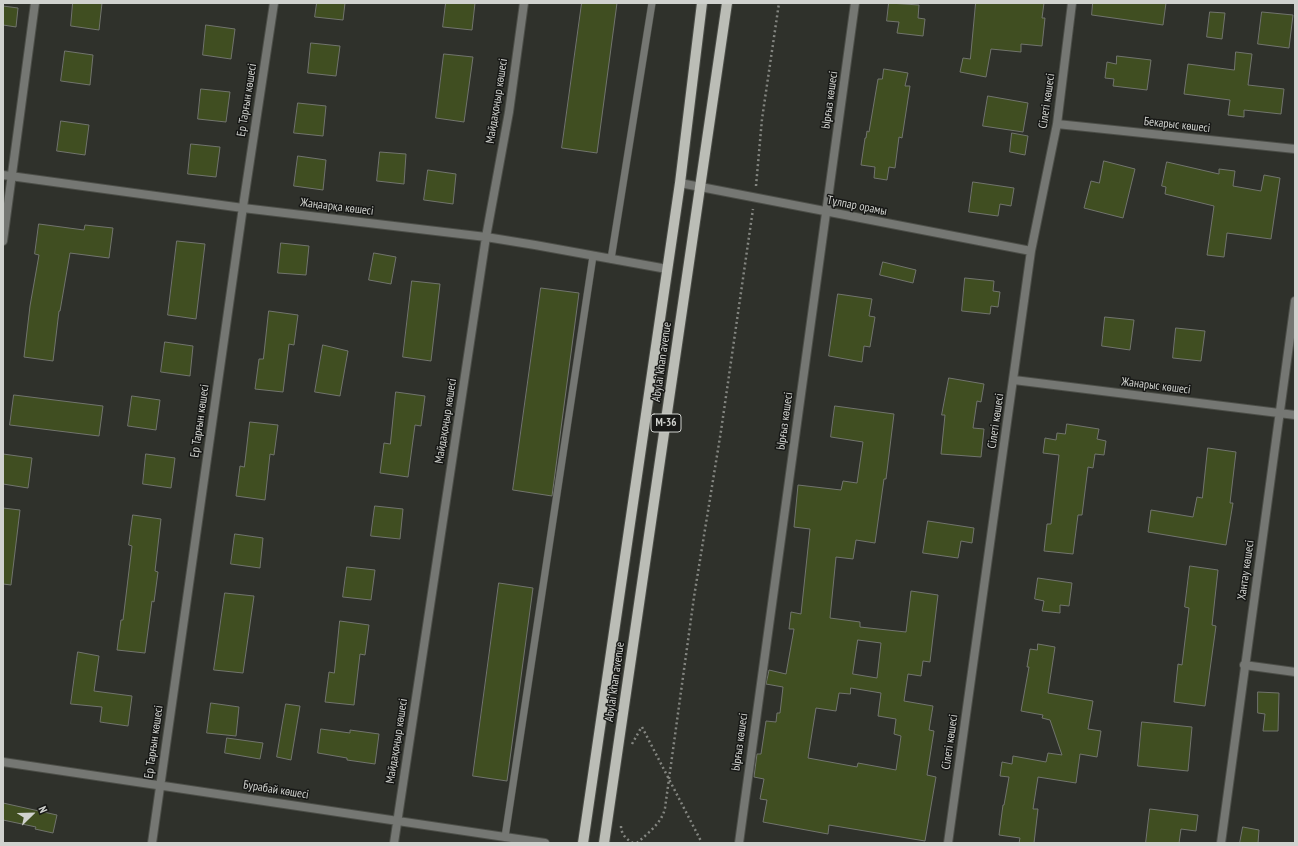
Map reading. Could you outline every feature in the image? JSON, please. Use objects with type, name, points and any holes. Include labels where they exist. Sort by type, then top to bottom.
[{"type":"main road","name":"Abylai khan avenue","points":[[583,843],[680,183],[702,3]]},
{"type":"main road","name":"Abylai khan avenue","points":[[604,843],[727,3]]},
{"type":"street","points":[[3,241],[35,3]]},
{"type":"street","name":"Ер Тарғын көшесі","points":[[152,843],[243,208],[274,3]]},
{"type":"street","name":"Майдақоңыр көшесі","points":[[394,843],[486,237],[509,112],[524,3]]},
{"type":"street","name":"Ырғыз көшесі","points":[[739,843],[855,3]]},
{"type":"street","name":"Сілеті көшесі","points":[[948,843],[1031,251],[1057,124],[1072,3]]},
{"type":"street","name":"Бекарыс көшесі","points":[[1057,124],[1295,149]]},
{"type":"street","name":"Жаңаарқа көшесі","points":[[3,175],[12,175],[243,208],[486,237],[667,269]]},
{"type":"street","name":"Тұлпар орамы","points":[[680,183],[754,199],[1031,251]]},
{"type":"street","name":"Хантау көшесі","points":[[1221,843],[1244,665],[1295,301]]},
{"type":"street","name":"Жанарыс көшесі","points":[[1014,380],[1295,415]]},
{"type":"street","points":[[1244,665],[1295,672]]},
{"type":"street","name":"Бурабай көшесі","points":[[3,762],[531,842],[546,843]]},
{"type":"lane","points":[[611,259],[652,3]]},
{"type":"lane","points":[[505,837],[593,256]]},
{"type":"path","points":[[637,843],[663,817],[694,597],[721,431],[754,199],[762,120],[778,3]]},
{"type":"path","points":[[642,728],[702,843]]},
{"type":"building","points":[[73,3],[102,3],[99,30],[71,26]]},
{"type":"building","points":[[317,3],[345,3],[343,20],[315,17]]},
{"type":"building","points":[[446,3],[475,3],[472,30],[443,27]]},
{"type":"building","points":[[582,3],[617,3],[597,153],[562,148]]},
{"type":"building","points":[[889,3],[919,5],[918,18],[925,19],[923,36],[897,33],[899,22],[887,21]]},
{"type":"building","points":[[976,3],[1044,3],[1042,18],[1045,18],[1042,46],[1021,44],[1021,52],[991,49],[986,77],[960,72],[963,58],[970,59]]},
{"type":"building","points":[[1093,3],[1166,3],[1163,25],[1092,15]]},
{"type":"building","points":[[3,6],[18,8],[16,27],[3,25]]},
{"type":"building","points":[[1210,12],[1225,13],[1222,39],[1207,37]]},
{"type":"building","points":[[1262,12],[1293,15],[1289,48],[1258,44]]},
{"type":"building","points":[[206,25],[235,29],[231,59],[203,55]]},
{"type":"building","points":[[311,43],[340,46],[336,76],[308,73]]},
{"type":"building","points":[[65,51],[93,55],[90,85],[61,81]]},
{"type":"building","points":[[1236,52],[1252,54],[1248,85],[1284,89],[1281,114],[1244,110],[1244,117],[1228,115],[1230,100],[1184,94],[1188,64],[1234,70]]},
{"type":"building","points":[[444,54],[473,57],[464,122],[436,118]]},
{"type":"building","points":[[1117,56],[1151,60],[1147,90],[1113,86],[1114,79],[1105,78],[1107,62],[1116,64]]},
{"type":"building","points":[[884,69],[908,73],[905,86],[910,86],[902,138],[899,137],[895,168],[889,167],[887,180],[874,178],[875,167],[861,165],[865,138],[867,131],[869,132],[878,79],[882,79]]},
{"type":"building","points":[[201,89],[230,92],[226,122],[198,119]]},
{"type":"building","points":[[988,96],[1028,103],[1023,132],[983,126]]},
{"type":"building","points":[[298,103],[326,106],[323,136],[294,133]]},
{"type":"building","points":[[61,121],[89,125],[85,155],[57,151]]},
{"type":"building","points":[[1012,133],[1028,136],[1025,155],[1010,152]]},
{"type":"building","points":[[191,144],[220,147],[216,177],[188,174]]},
{"type":"building","points":[[380,152],[406,154],[404,184],[377,181]]},
{"type":"building","points":[[298,156],[326,160],[323,190],[294,186]]},
{"type":"building","points":[[1104,161],[1135,169],[1123,218],[1084,208],[1091,181],[1099,183]]},
{"type":"building","points":[[1167,162],[1219,174],[1219,169],[1235,171],[1233,186],[1261,191],[1264,175],[1280,178],[1271,239],[1227,233],[1224,257],[1207,255],[1214,206],[1165,194],[1166,187],[1162,186]]},
{"type":"building","points":[[428,170],[456,174],[453,204],[424,200]]},
{"type":"building","points":[[973,182],[1014,188],[1011,206],[1000,204],[998,216],[969,212]]},
{"type":"building","points":[[39,224],[84,230],[85,225],[113,228],[109,258],[70,253],[59,311],[53,361],[24,357],[30,306],[39,255],[35,254]]},
{"type":"building","points":[[177,241],[205,244],[196,319],[168,315]]},
{"type":"building","points":[[281,243],[309,246],[306,275],[278,273]]},
{"type":"building","points":[[374,253],[396,257],[391,284],[369,280]]},
{"type":"building","points":[[883,262],[916,270],[913,283],[880,275]]},
{"type":"building","points":[[965,278],[994,281],[993,291],[1000,292],[998,307],[991,306],[990,314],[962,311]]},
{"type":"building","points":[[412,281],[440,284],[431,361],[403,357]]},
{"type":"building","points":[[541,288],[579,293],[552,496],[513,490]]},
{"type":"building","points":[[838,294],[872,299],[869,316],[875,317],[870,347],[864,346],[862,362],[829,356]]},
{"type":"building","points":[[269,311],[298,315],[294,345],[289,344],[283,392],[255,389],[259,359],[263,359]]},
{"type":"building","points":[[1105,317],[1134,320],[1130,350],[1102,346]]},
{"type":"building","points":[[1176,328],[1205,331],[1201,361],[1173,358]]},
{"type":"building","points":[[165,342],[193,346],[190,376],[161,372]]},
{"type":"building","points":[[323,345],[348,351],[340,396],[315,392]]},
{"type":"building","points":[[949,378],[984,384],[981,402],[977,401],[973,428],[984,429],[981,457],[941,454],[945,415],[942,415]]},
{"type":"building","points":[[396,392],[425,396],[421,426],[415,425],[408,477],[380,473],[384,443],[390,444]]},
{"type":"building","points":[[14,395],[103,406],[99,436],[10,425]]},
{"type":"building","points":[[132,396],[160,400],[156,430],[128,426]]},
{"type":"building","points":[[835,406],[894,414],[886,479],[884,479],[875,543],[856,540],[853,559],[836,557],[830,618],[860,622],[860,627],[906,632],[911,591],[938,595],[930,662],[923,661],[921,676],[908,674],[904,701],[933,706],[929,730],[934,731],[927,775],[936,777],[925,841],[829,825],[828,834],[763,822],[767,800],[760,799],[764,779],[754,777],[757,754],[761,754],[766,721],[776,722],[777,713],[780,713],[783,687],[766,684],[769,670],[786,674],[794,629],[789,629],[791,612],[801,614],[810,529],[794,527],[798,485],[841,490],[843,481],[857,483],[863,442],[831,437]],"holes":[[[858,640],[881,643],[877,678],[853,674]],[[851,688],[881,693],[878,716],[896,719],[894,734],[901,736],[896,770],[858,763],[857,767],[808,758],[816,708],[836,711],[839,693],[850,694]]]},
{"type":"building","points":[[250,422],[278,425],[274,455],[270,454],[265,500],[236,496],[240,466],[244,467]]},
{"type":"building","points":[[1067,424],[1099,429],[1097,439],[1106,441],[1104,455],[1095,454],[1093,468],[1088,467],[1082,515],[1078,515],[1073,554],[1044,551],[1047,524],[1051,524],[1059,455],[1043,453],[1045,438],[1056,440],[1057,433],[1065,434]]},
{"type":"building","points":[[1208,448],[1236,452],[1230,503],[1233,503],[1226,545],[1148,532],[1151,510],[1193,517],[1197,497],[1202,498]]},
{"type":"building","points":[[3,454],[32,458],[28,488],[3,484]]},
{"type":"building","points":[[146,454],[175,458],[171,488],[143,484]]},
{"type":"building","points":[[375,506],[403,509],[400,539],[371,536]]},
{"type":"building","points":[[3,508],[20,510],[11,585],[3,584]]},
{"type":"building","points":[[133,515],[161,519],[155,571],[158,572],[154,602],[152,601],[145,653],[117,650],[121,620],[123,620],[132,546],[129,545]]},
{"type":"building","points":[[928,521],[974,528],[972,543],[961,541],[958,558],[923,553]]},
{"type":"building","points":[[235,534],[263,538],[260,568],[231,564]]},
{"type":"building","points":[[1190,566],[1218,570],[1212,625],[1216,626],[1205,706],[1174,702],[1178,664],[1182,665],[1189,608],[1185,607]]},
{"type":"building","points":[[347,567],[375,570],[371,600],[343,597]]},
{"type":"building","points":[[1038,578],[1072,583],[1069,606],[1060,605],[1060,613],[1042,611],[1044,601],[1035,599]]},
{"type":"building","points":[[499,583],[533,588],[507,781],[473,776]]},
{"type":"building","points":[[225,593],[254,596],[243,673],[214,670]]},
{"type":"building","points":[[340,621],[369,625],[365,655],[360,654],[354,705],[325,702],[329,672],[334,673]]},
{"type":"building","points":[[1038,644],[1055,647],[1048,693],[1093,701],[1088,729],[1101,731],[1097,757],[1080,754],[1076,783],[1038,777],[1033,809],[1038,809],[1034,843],[1019,843],[1020,838],[999,835],[1009,777],[1000,776],[1002,762],[1012,764],[1013,756],[1046,762],[1048,753],[1062,755],[1050,720],[1042,718],[1043,715],[1021,711],[1029,667],[1027,667],[1030,649],[1037,650]]},
{"type":"building","points":[[78,652],[99,656],[94,691],[132,696],[128,726],[100,722],[102,707],[71,704]]},
{"type":"building","points":[[1258,692],[1279,693],[1278,731],[1263,731],[1265,714],[1258,713]]},
{"type":"building","points":[[211,703],[239,707],[236,736],[207,733]]},
{"type":"building","points":[[286,704],[300,706],[291,760],[277,757]]},
{"type":"building","points":[[1142,722],[1192,727],[1188,771],[1138,766]]},
{"type":"building","points":[[321,729],[350,733],[350,730],[379,734],[375,764],[347,760],[347,758],[318,753]]},
{"type":"building","points":[[227,738],[263,743],[260,759],[225,753]]},
{"type":"building","points":[[3,803],[57,815],[53,833],[35,829],[36,827],[3,820]]},
{"type":"building","points":[[1150,809],[1198,815],[1196,831],[1181,829],[1179,843],[1146,843]]},
{"type":"building","points":[[1243,827],[1259,830],[1258,843],[1240,843]]}]
